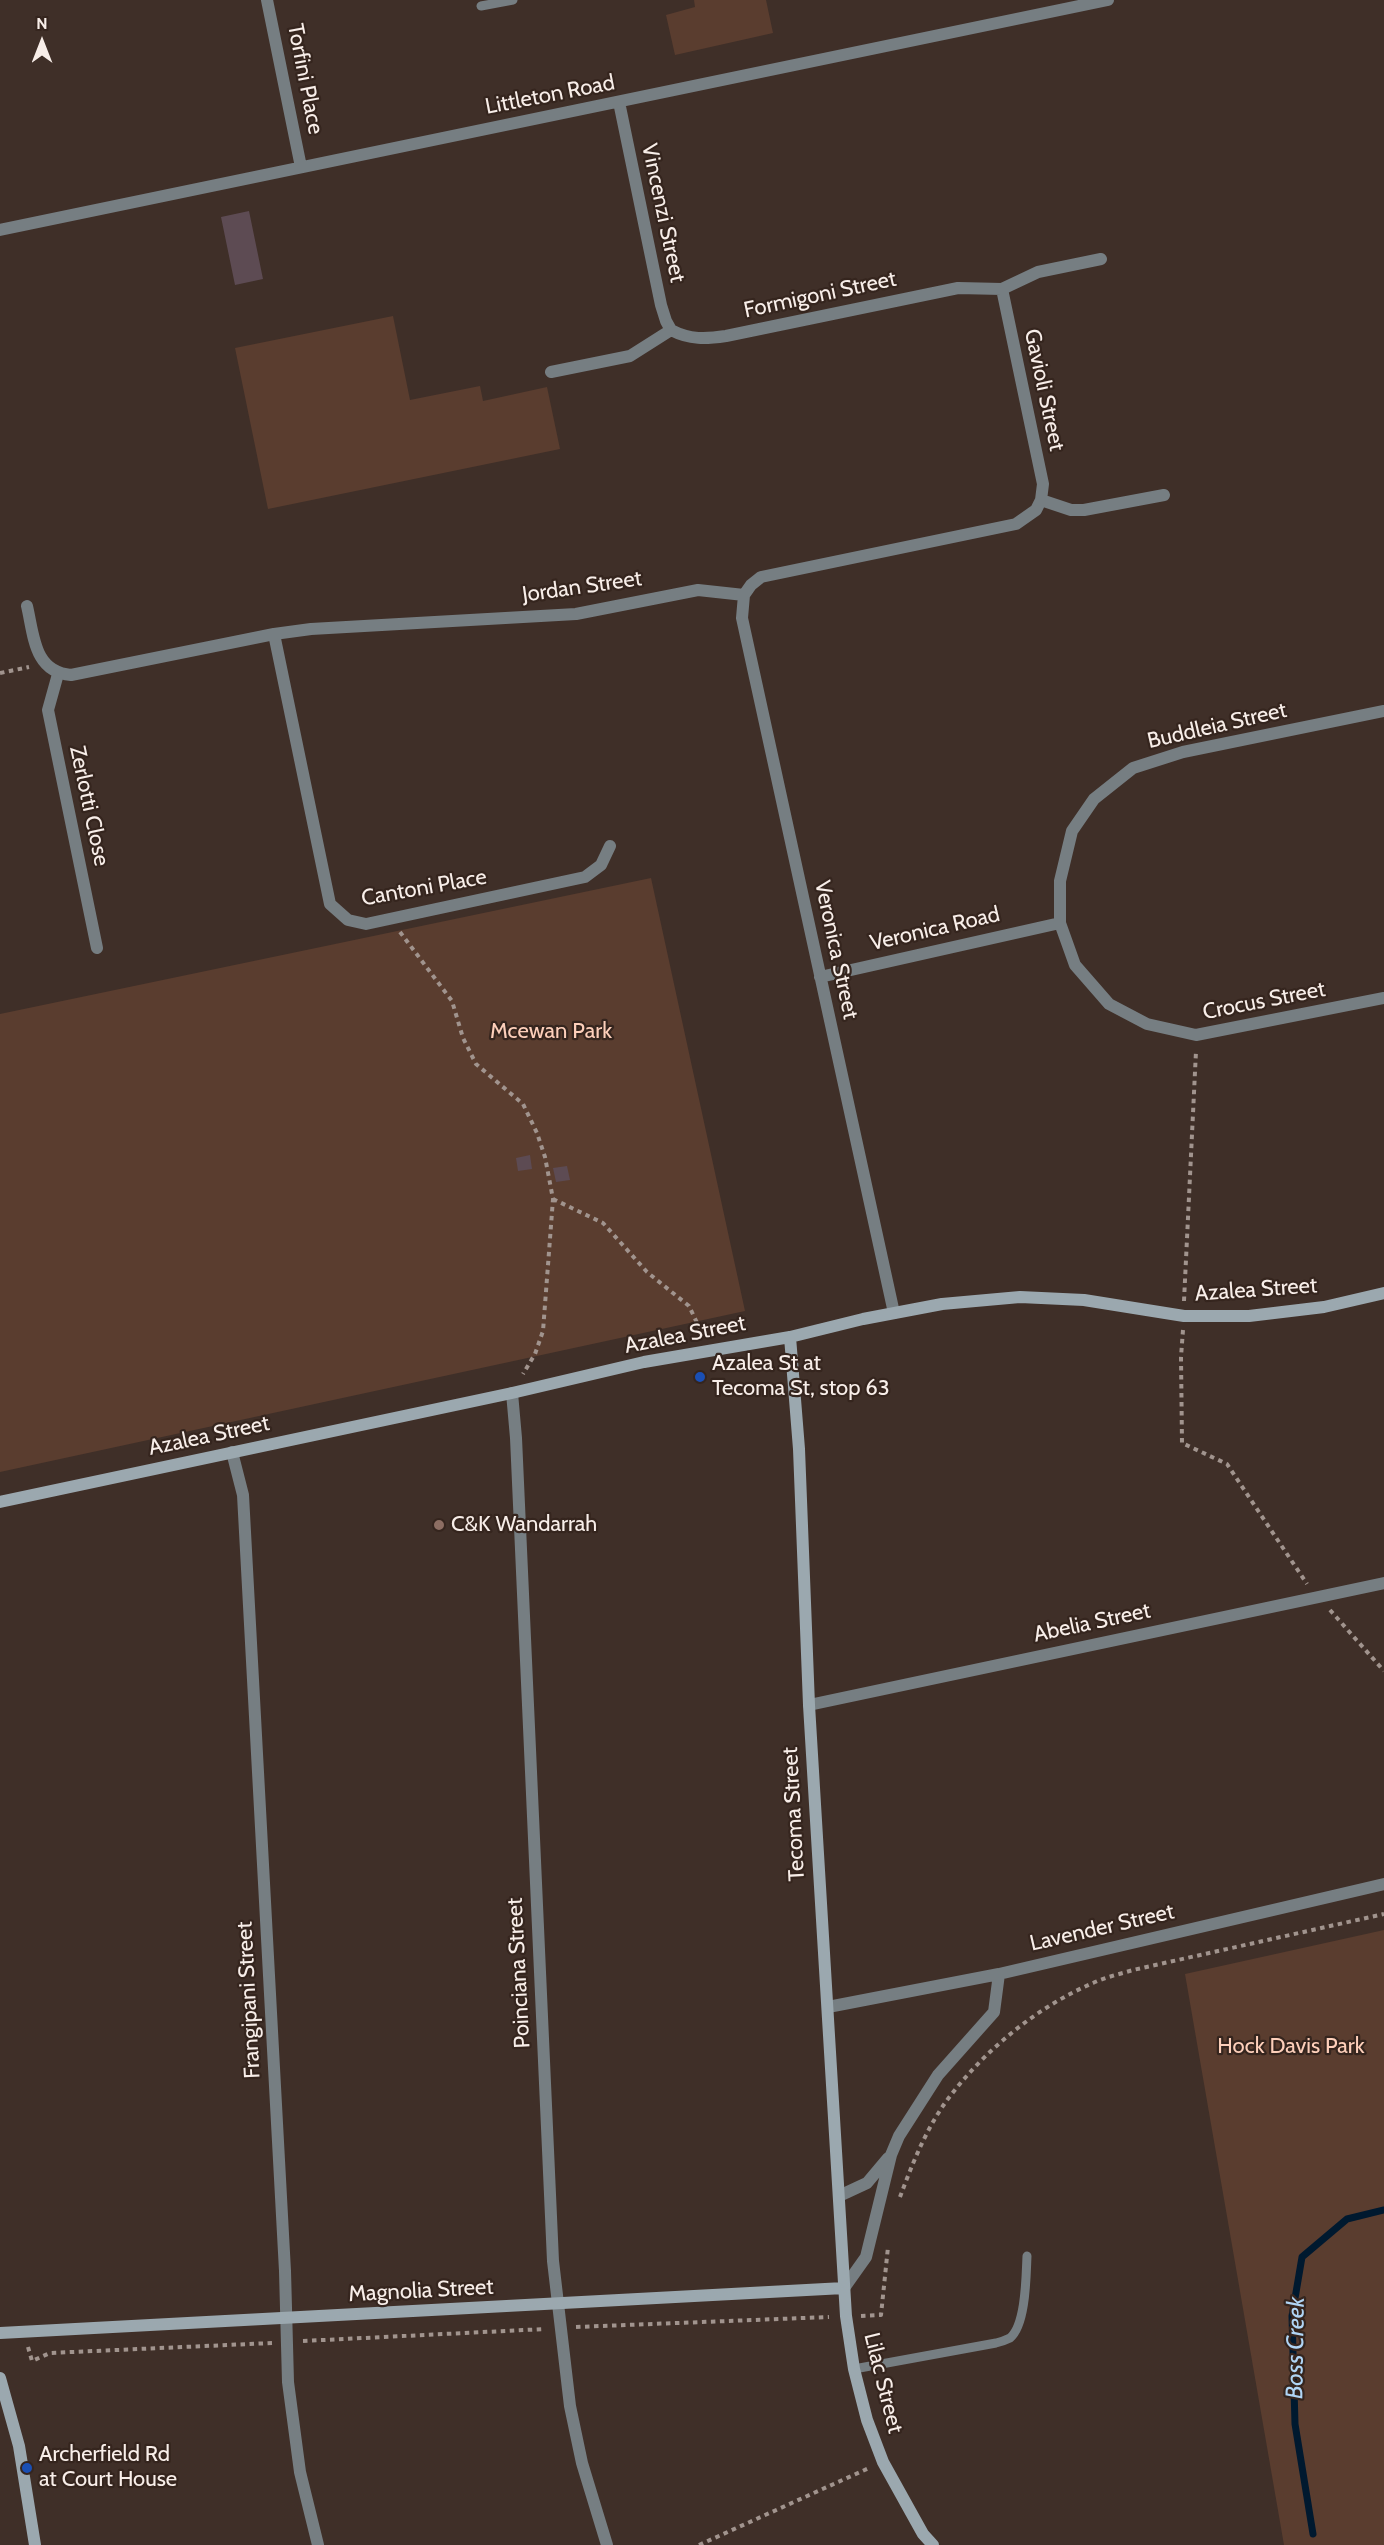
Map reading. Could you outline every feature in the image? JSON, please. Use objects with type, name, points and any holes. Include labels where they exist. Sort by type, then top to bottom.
[{"type":"street","name":"Torfini Place","points":[[267,0],[301,167]]},
{"type":"street","name":"Littleton Road","points":[[0,230],[1108,0]]},
{"type":"street","name":"Vincenzi Street","points":[[619,102],[661,305],[671,330]]},
{"type":"street","name":"Formigoni Street","points":[[671,330],[682,336],[702,340],[958,288],[1002,290],[1038,272],[1101,259]]},
{"type":"street","name":"Gavioli Street","points":[[1002,290],[1043,484],[1041,500]]},
{"type":"street","points":[[552,372],[630,356],[671,330]]},
{"type":"street","points":[[744,595],[761,577],[1016,524],[1036,510],[1041,500],[1071,510],[1084,510],[1164,495]]},
{"type":"street","name":"Jordan Street","points":[[58,674],[71,675],[274,634],[311,629],[576,614],[698,590],[744,595]]},
{"type":"street","name":"Veronica Street","points":[[744,595],[742,618],[894,1313]]},
{"type":"street","points":[[27,606],[37,652],[46,665],[58,674]]},
{"type":"street","name":"Cantoni Place","points":[[274,634],[330,904],[348,920],[366,924],[585,877],[601,866],[610,846]]},
{"type":"street","name":"Zerlotti Close","points":[[58,674],[48,710],[97,948]]},
{"type":"street","name":"Buddleia Street","points":[[1060,923],[1060,881],[1072,831],[1094,799],[1133,768],[1183,752],[1384,711]]},
{"type":"street","name":"Veronica Road","points":[[820,977],[1060,923]]},
{"type":"street","name":"Crocus Street","points":[[1060,923],[1075,964],[1110,1004],[1147,1024],[1197,1035],[1384,998]]},
{"type":"street","name":"Azalea Street","points":[[0,1502],[512,1393],[644,1362],[790,1337],[942,1304],[1020,1296],[1084,1300],[1184,1316],[1249,1316],[1324,1307],[1384,1293]]},
{"type":"street","name":"Tecoma Street","points":[[790,1337],[799,1449],[809,1706],[844,2288]]},
{"type":"street","name":"Poinciana Street","points":[[512,1393],[518,1462],[553,2260],[570,2406],[582,2463],[607,2545]]},
{"type":"street","name":"Frangipani Street","points":[[232,1452],[243,1495],[288,2382],[300,2472],[318,2545]]},
{"type":"street","name":"Abelia Street","points":[[809,1706],[1384,1583]]},
{"type":"street","name":"Lavender Street","points":[[828,2007],[999,1974],[1384,1884]]},
{"type":"street","points":[[844,2288],[866,2257],[891,2155],[899,2136],[938,2075],[994,2012],[999,1974]]},
{"type":"street","points":[[839,2196],[867,2183],[891,2155]]},
{"type":"street","name":"Magnolia Street","points":[[0,2333],[844,2288]]},
{"type":"street","name":"Lilac Street","points":[[844,2288],[854,2369],[867,2420],[883,2462],[923,2534],[933,2545]]},
{"type":"street","points":[[0,2378],[19,2446],[35,2545]]},
{"type":"lane","points":[[481,6],[513,0]]},
{"type":"lane","points":[[854,2369],[1009,2339],[1017,2329],[1020,2318],[1027,2256]]},
{"type":"path","points":[[0,673],[46,665]]},
{"type":"path","points":[[392,919],[404,939],[452,1001],[463,1038],[476,1064],[523,1104],[537,1133],[553,1199],[543,1331],[535,1354],[512,1393]]},
{"type":"path","points":[[1197,1035],[1181,1357],[1182,1443],[1227,1464],[1303,1580],[1384,1671]]},
{"type":"path","points":[[553,1199],[603,1223],[647,1272],[689,1306],[699,1327],[719,1349]]},
{"type":"path","points":[[897,2204],[918,2151],[950,2096],[984,2057],[1046,2007],[1094,1982],[1133,1970],[1384,1914]]},
{"type":"path","points":[[23,2332],[32,2361],[50,2353],[881,2315],[888,2246]]},
{"type":"path","points":[[699,2545],[883,2462]]},
{"type":"green space","points":[[694,0],[766,0],[773,33],[675,55],[666,15],[695,7]]},
{"type":"green space","points":[[393,316],[410,400],[480,386],[483,401],[547,387],[560,449],[268,509],[235,348]]},
{"type":"green space","name":"Mcewan Park","points":[[651,878],[745,1311],[0,1472],[0,1014]]},
{"type":"green space","name":"Hock Davis Park","points":[[1384,1930],[1384,2545],[1284,2545],[1185,1974]]},
{"type":"building","points":[[249,211],[263,279],[235,285],[221,217]]},
{"type":"building","points":[[530,1155],[532,1169],[518,1171],[516,1158]]},
{"type":"building","points":[[567,1166],[570,1180],[556,1182],[553,1168]]},
{"type":"waterway","name":"Boss Creek","points":[[1313,2534],[1295,2424],[1292,2316],[1302,2257],[1347,2219],[1384,2210]]},
{"type":"place","name":"Azalea St at Tecoma St, stop 63","points":[[700,1377]]},
{"type":"place","name":"C&K Wandarrah","points":[[439,1525]]},
{"type":"place","name":"Archerfield Rd at Court House","points":[[27,2468]]}]
